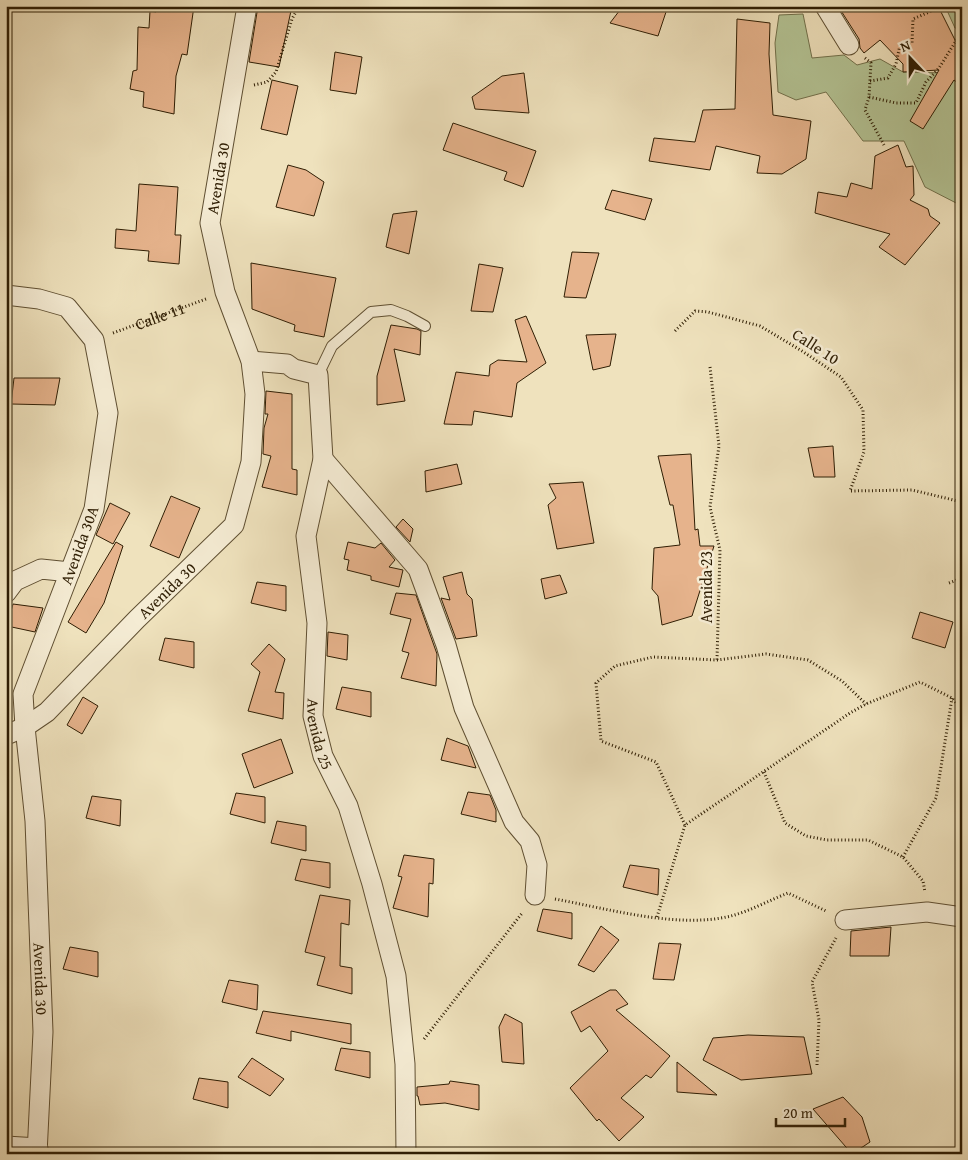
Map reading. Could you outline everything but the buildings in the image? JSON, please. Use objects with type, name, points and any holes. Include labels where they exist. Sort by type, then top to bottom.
[{"type":"street","name":"Avenida 30","points":[[38,1151],[43,1032],[35,821],[25,727],[46,712],[136,619],[234,525],[251,462],[255,394],[251,361],[226,292],[210,223],[235,88],[247,6]]},
{"type":"street","points":[[825,6],[849,45]]},
{"type":"street","name":"Avenida 30A","points":[[6,295],[38,299],[67,307],[94,340],[108,413],[94,509],[23,694],[25,727]]},
{"type":"street","points":[[251,361],[287,364],[294,369],[318,375]]},
{"type":"street","name":"Avenida 25","points":[[318,375],[323,459],[306,536],[317,623],[313,716],[324,756],[348,806],[372,884],[396,976],[405,1064],[406,1154]]},
{"type":"street","points":[[323,459],[418,569],[446,645],[464,708],[514,822],[530,841],[537,865],[535,895]]},
{"type":"street","points":[[6,593],[15,581],[41,569],[70,572]]},
{"type":"street","points":[[6,735],[25,727]]},
{"type":"street","points":[[845,920],[927,912],[962,917]]},
{"type":"street","points":[[6,1146],[38,1151]]},
{"type":"lane","points":[[318,375],[332,346],[370,312],[390,310],[408,316],[425,326]]},
{"type":"path","points":[[235,88],[267,82],[276,72],[292,18],[299,6]]},
{"type":"path","points":[[870,81],[888,78],[896,64],[900,45],[912,43],[913,19],[936,9]]},
{"type":"path","points":[[869,96],[896,103],[916,104],[926,82],[939,68],[959,36]]},
{"type":"path","points":[[849,45],[871,63],[869,96],[865,110],[884,145]]},
{"type":"path","name":"Calle 11","points":[[94,340],[226,292]]},
{"type":"path","name":"Calle 10","points":[[675,331],[695,311],[708,312],[760,326],[841,377],[863,410],[864,452],[850,491],[912,490],[962,502]]},
{"type":"path","name":"Avenida 23","points":[[710,367],[719,446],[710,507],[720,550],[717,660]]},
{"type":"path","points":[[949,583],[962,578]]},
{"type":"path","points":[[685,825],[656,762],[601,741],[596,683],[615,666],[653,657],[717,660],[766,654],[808,660],[842,680],[866,704]]},
{"type":"path","points":[[657,917],[685,825],[850,713],[866,704],[920,682],[952,698],[962,710]]},
{"type":"path","points":[[903,857],[936,798],[952,698]]},
{"type":"path","points":[[764,772],[785,823],[799,832],[806,836],[827,840],[868,840],[903,857],[923,881],[927,912]]},
{"type":"path","points":[[405,1064],[535,895],[687,921],[731,916],[788,893],[845,920],[812,982],[819,1020],[817,1065]]},
{"type":"green space","points":[[945,6],[962,6],[962,29],[955,28]]},
{"type":"green space","points":[[803,14],[812,58],[844,55],[857,65],[880,59],[903,72],[944,73],[962,86],[962,206],[925,187],[904,141],[863,141],[826,92],[796,100],[778,92],[775,43],[779,15]]}]
